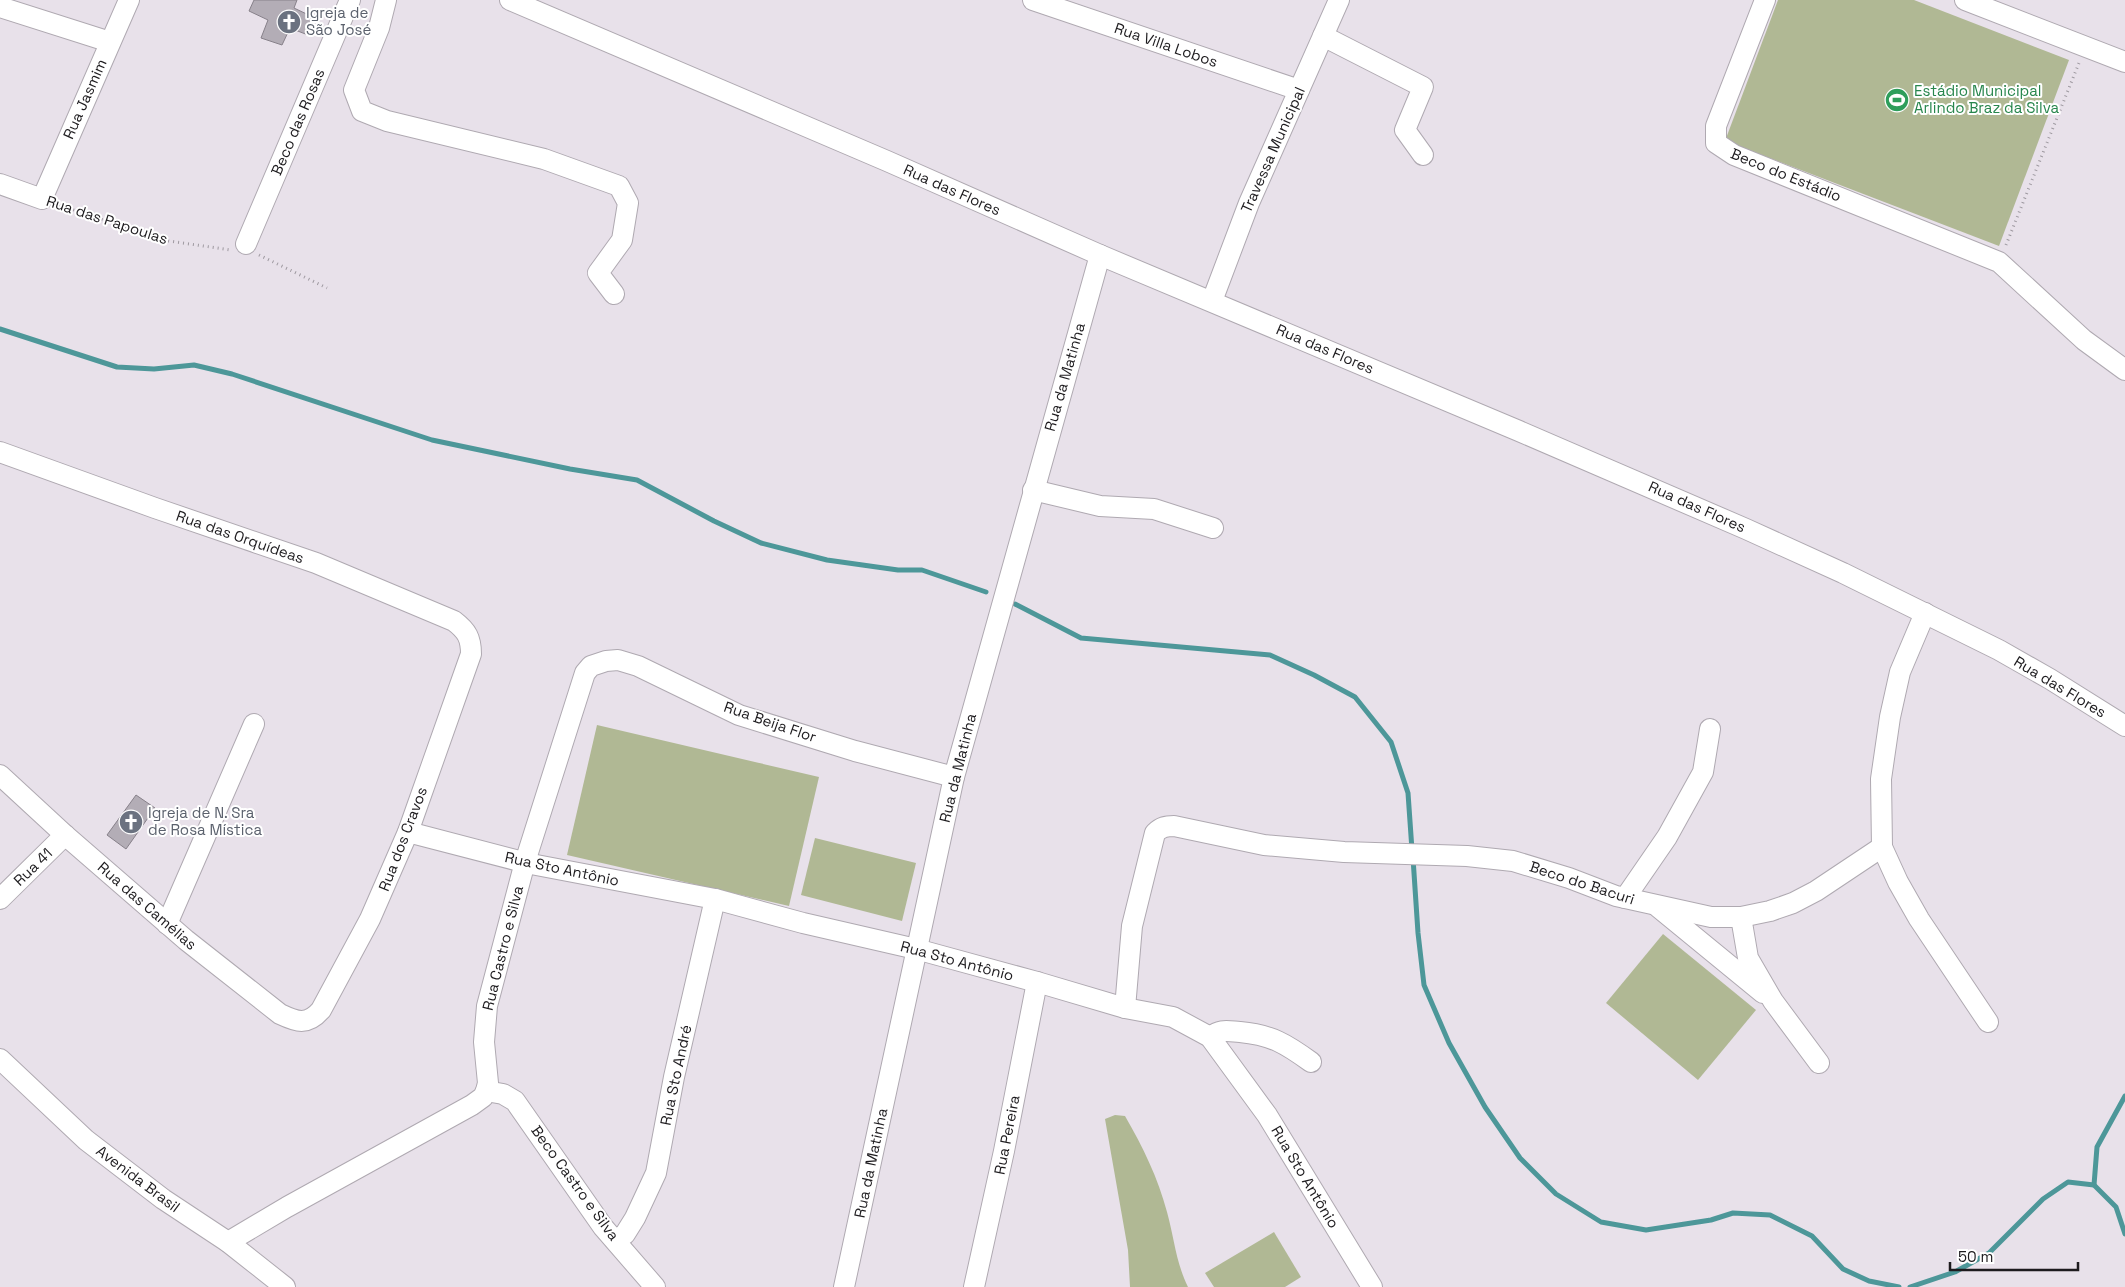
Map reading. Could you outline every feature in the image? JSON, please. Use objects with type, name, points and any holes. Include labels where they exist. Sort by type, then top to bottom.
[{"type":"street","name":"Rua Jasmim","points":[[42,199],[129,0]]},
{"type":"street","name":"Beco das Rosas","points":[[244,249],[350,0]]},
{"type":"street","points":[[386,0],[379,28],[354,90],[362,111],[387,121],[544,159],[619,186],[628,203],[622,240],[598,273],[614,294]]},
{"type":"street","name":"Rua das Flores","points":[[510,0],[887,161],[1100,255],[1665,493],[1843,573],[2050,679],[2125,726]]},
{"type":"street","name":"Rua Villa Lobos","points":[[1033,0],[1299,90]]},
{"type":"street","name":"Travessa Municipal","points":[[1212,301],[1249,204],[1339,0]]},
{"type":"street","name":"Beco do Estádio","points":[[1765,0],[1716,126],[1716,143],[1734,155],[1999,262],[2084,340],[2125,370]]},
{"type":"street","points":[[1965,0],[2125,62]]},
{"type":"street","points":[[0,7],[110,42]]},
{"type":"street","points":[[1323,36],[1423,87],[1404,130],[1423,155]]},
{"type":"street","name":"Rua das Papoulas","points":[[0,184],[42,199]]},
{"type":"street","name":"Rua da Matinha","points":[[844,1287],[954,777],[1100,255]]},
{"type":"street","name":"Rua das Orquídeas","points":[[0,452],[316,564],[454,621],[464,629],[471,639]]},
{"type":"street","points":[[1033,490],[1100,506],[1154,509],[1213,528]]},
{"type":"street","points":[[1924,613],[1900,672],[1890,717],[1881,780],[1882,847],[1898,882],[1919,919],[1988,1022]]},
{"type":"street","name":"Rua dos Cravos","points":[[303,1021],[314,1018],[321,1010],[370,919],[408,832],[468,667],[471,654],[471,639]]},
{"type":"street","name":"Rua Beija Flor","points":[[591,666],[612,660],[638,666],[739,715],[855,751],[954,777]]},
{"type":"street","name":"Rua Castro e Silva","points":[[486,1091],[488,1083],[484,1042],[487,1006],[525,862],[585,673],[591,666]]},
{"type":"street","points":[[168,924],[254,724]]},
{"type":"street","points":[[1625,898],[1668,837],[1703,772],[1710,729]]},
{"type":"street","name":"Rua das Camélias","points":[[0,775],[65,835],[168,924],[280,1014],[293,1020],[303,1021]]},
{"type":"street","name":"Beco do Bacuri","points":[[1125,1008],[1132,926],[1155,833],[1160,828],[1174,826],[1264,846],[1412,855],[1467,856],[1513,861],[1625,898],[1711,917],[1740,917],[1770,911],[1793,903],[1816,891],[1882,847]]},
{"type":"street","name":"Rua Sto Antônio","points":[[408,832],[525,862],[715,899],[803,923],[916,949],[1125,1008],[1173,1017],[1210,1037],[1267,1115],[1372,1287]]},
{"type":"street","name":"Rua 41","points":[[0,899],[65,835]]},
{"type":"street","name":"Rua Sto André","points":[[616,1240],[625,1234],[635,1218],[656,1173],[674,1077],[715,899]]},
{"type":"street","points":[[1655,904],[1773,1001]]},
{"type":"street","points":[[1740,917],[1748,958],[1773,1001],[1819,1063]]},
{"type":"street","name":"Rua Pereira","points":[[974,1287],[1037,982]]},
{"type":"street","points":[[1210,1037],[1219,1030],[1260,1034],[1290,1048],[1311,1062]]},
{"type":"street","name":"Avenida Brasil","points":[[0,1060],[86,1140],[163,1199],[228,1242],[285,1287]]},
{"type":"street","points":[[228,1242],[287,1206],[472,1105],[483,1097],[486,1091]]},
{"type":"street","name":"Beco Castro e Silva","points":[[486,1091],[504,1094],[515,1101],[603,1227],[655,1287]]},
{"type":"path","points":[[1999,262],[2086,47]]},
{"type":"path","name":"Rua das Papoulas","points":[[42,199],[162,240],[244,249],[262,255],[327,288]]},
{"type":"green space","name":"Estádio Municipal Arlindo Braz da Silva","points":[[1778,0],[1914,0],[2069,60],[1999,246],[1725,141]]},
{"type":"green space","points":[[597,725],[819,777],[789,906],[567,855]]},
{"type":"green space","points":[[815,838],[916,863],[902,921],[801,895]]},
{"type":"green space","points":[[1663,934],[1756,1010],[1698,1080],[1606,1003]]},
{"type":"green space","points":[[1115,1115],[1125,1116],[1155,1175],[1167,1212],[1181,1269],[1188,1287],[1130,1287],[1128,1250],[1105,1119]]},
{"type":"green space","points":[[1274,1232],[1301,1277],[1285,1287],[1214,1287],[1205,1273]]},
{"type":"building","name":"Igreja de São José","points":[[254,0],[297,0],[294,8],[315,18],[308,35],[290,28],[282,45],[261,38],[268,20],[249,11]]},
{"type":"building","name":"Igreja de N. Sra de Rosa Mística","points":[[136,795],[155,808],[126,849],[107,835]]},
{"type":"waterway","points":[[0,329],[117,367],[154,369],[194,365],[232,374],[432,440],[570,469],[637,480],[714,521],[761,543],[827,560],[898,570],[922,570],[986,592]]},
{"type":"waterway","points":[[1015,604],[1081,638],[1270,655],[1314,675],[1355,697],[1391,742],[1408,793],[1412,850]]},
{"type":"waterway","points":[[1413,858],[1424,985],[1449,1043],[1485,1107],[1520,1158],[1556,1194],[1601,1222],[1646,1230],[1711,1220],[1733,1213],[1770,1215],[1812,1236],[1843,1269],[1869,1281],[1899,1287]]},
{"type":"waterway","points":[[2094,1185],[2097,1147],[2125,1096]]},
{"type":"waterway","points":[[1910,1287],[1955,1272],[1989,1253],[2043,1199],[2068,1182],[2094,1185],[2116,1207],[2125,1234]]},
{"type":"place","name":"Igreja de São José","points":[[289,22]]},
{"type":"place","name":"Estádio Municipal Arlindo Braz da Silva","points":[[1897,100]]},
{"type":"place","name":"Igreja de N. Sra de Rosa Mística","points":[[131,822]]}]
